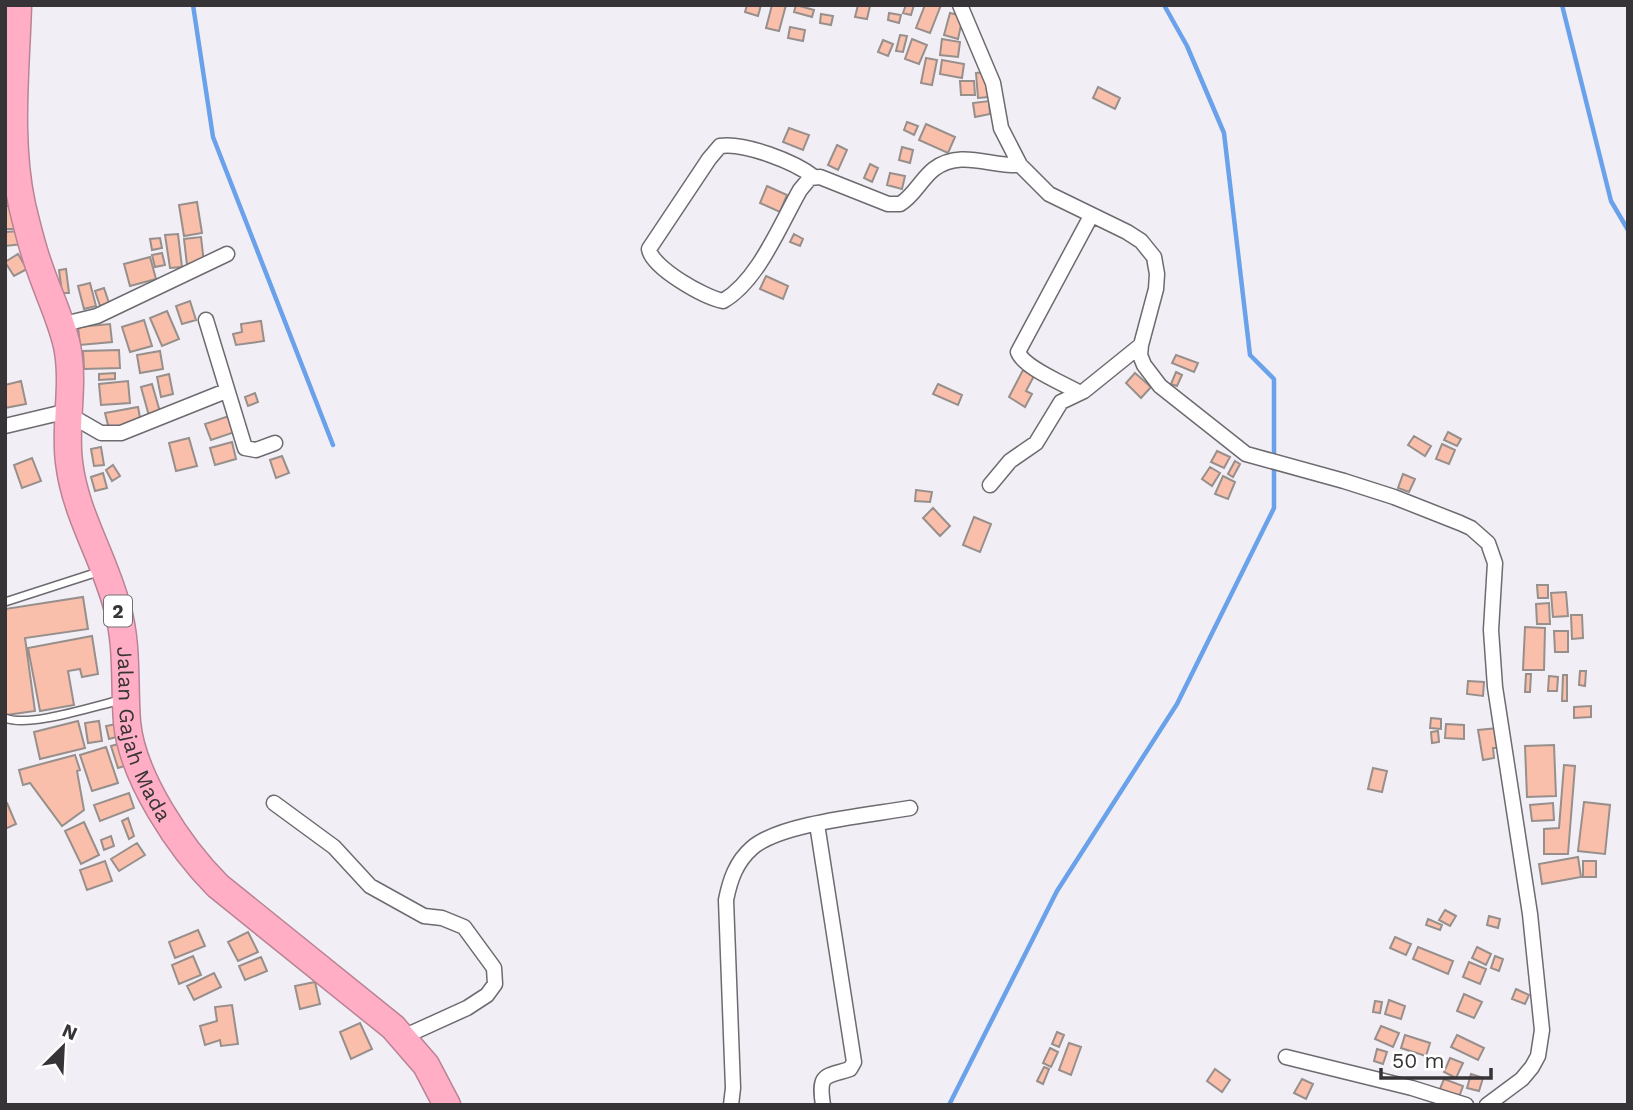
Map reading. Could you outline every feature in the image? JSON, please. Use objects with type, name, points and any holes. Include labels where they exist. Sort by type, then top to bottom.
[{"type":"highway","name":"Jalan Gajah Mada","points":[[18,5],[14,113],[19,192],[37,263],[60,325],[69,359],[68,458],[72,482],[81,516],[104,570],[119,615],[127,723],[136,759],[160,808],[197,864],[218,886],[331,975],[403,1037],[426,1065],[447,1105]]},
{"type":"street","points":[[960,5],[993,83],[1001,128],[1020,165],[1049,194],[1128,232],[1141,241],[1154,257],[1156,289],[1140,355],[1160,386],[1236,448],[1254,457],[1366,488],[1460,523],[1482,537],[1492,551],[1495,564],[1492,662],[1530,914],[1542,1030],[1540,1048],[1532,1067],[1522,1079],[1487,1105]]},
{"type":"street","points":[[814,177],[797,166],[774,157],[738,146],[720,146],[669,216],[649,249],[650,256],[705,296],[723,301],[733,296],[753,272],[805,182],[814,177],[895,205],[904,202],[928,175],[944,163],[961,159],[1020,165]]},
{"type":"street","points":[[1080,393],[1028,365],[1018,352],[1091,216]]},
{"type":"street","points":[[60,325],[97,316],[228,254]]},
{"type":"street","points":[[206,320],[245,448],[256,450],[275,443]]},
{"type":"street","points":[[990,485],[1010,461],[1036,443],[1061,402],[1080,393],[1141,345]]},
{"type":"street","points":[[5,426],[68,413],[101,433],[121,433],[226,391]]},
{"type":"street","points":[[274,803],[334,848],[370,886],[424,916],[442,918],[464,927],[494,968],[495,984],[487,995],[467,1008],[403,1037]]},
{"type":"street","points":[[731,1105],[733,1088],[726,900],[731,876],[753,846],[770,836],[817,824],[910,808]]},
{"type":"street","points":[[817,824],[854,1062],[850,1069],[830,1073],[825,1077],[822,1086],[823,1105]]},
{"type":"street","points":[[1286,1057],[1412,1088],[1466,1105]]},
{"type":"lane","points":[[5,602],[104,570]]},
{"type":"lane","points":[[5,718],[33,720],[126,698]]},
{"type":"building","points":[[747,5],[761,5],[758,16],[745,12]]},
{"type":"building","points":[[772,5],[786,5],[779,31],[766,28]]},
{"type":"building","points":[[796,5],[814,10],[812,17],[794,12]]},
{"type":"building","points":[[858,5],[870,6],[867,19],[855,17]]},
{"type":"building","points":[[906,5],[914,5],[911,15],[903,13]]},
{"type":"building","points":[[925,5],[941,5],[930,33],[916,28]]},
{"type":"building","points":[[889,13],[901,15],[899,23],[888,20]]},
{"type":"building","points":[[950,13],[963,16],[958,39],[944,35]]},
{"type":"building","points":[[821,14],[833,16],[831,25],[820,23]]},
{"type":"building","points":[[790,27],[805,30],[803,41],[788,38]]},
{"type":"building","points":[[900,35],[907,36],[903,52],[896,51]]},
{"type":"building","points":[[912,39],[927,45],[919,64],[905,59]]},
{"type":"building","points":[[942,39],[960,42],[958,57],[940,55]]},
{"type":"building","points":[[883,40],[893,44],[888,56],[878,52]]},
{"type":"building","points":[[926,58],[937,60],[932,85],[921,83]]},
{"type":"building","points":[[942,60],[964,64],[962,78],[940,74]]},
{"type":"building","points":[[986,72],[989,97],[978,98],[976,73]]},
{"type":"building","points":[[960,81],[974,81],[975,95],[961,95]]},
{"type":"building","points":[[1098,87],[1120,98],[1115,109],[1093,98]]},
{"type":"building","points":[[989,101],[990,114],[975,117],[973,103]]},
{"type":"building","points":[[907,122],[918,126],[914,135],[904,130]]},
{"type":"building","points":[[926,124],[955,137],[948,153],[919,140]]},
{"type":"building","points":[[789,128],[809,135],[803,150],[783,142]]},
{"type":"building","points":[[837,145],[847,150],[838,170],[828,165]]},
{"type":"building","points":[[902,147],[913,150],[910,163],[899,160]]},
{"type":"building","points":[[870,164],[878,168],[872,182],[864,178]]},
{"type":"building","points":[[890,173],[905,176],[902,189],[887,185]]},
{"type":"building","points":[[767,186],[787,195],[780,212],[760,203]]},
{"type":"building","points":[[197,202],[202,233],[184,236],[179,205]]},
{"type":"building","points":[[5,206],[14,206],[14,229],[5,229]]},
{"type":"building","points":[[22,231],[23,244],[5,246],[5,232]]},
{"type":"building","points":[[178,234],[182,267],[170,268],[165,235]]},
{"type":"building","points":[[794,234],[803,239],[800,246],[790,242]]},
{"type":"building","points":[[201,237],[204,263],[187,265],[184,239]]},
{"type":"building","points":[[160,238],[162,248],[152,250],[150,239]]},
{"type":"building","points":[[162,253],[165,265],[155,267],[152,255]]},
{"type":"building","points":[[18,254],[27,269],[14,276],[5,262]]},
{"type":"building","points":[[150,257],[156,279],[130,286],[124,264]]},
{"type":"building","points":[[66,269],[69,293],[62,293],[59,270]]},
{"type":"building","points":[[766,276],[788,286],[783,299],[760,289]]},
{"type":"building","points":[[90,283],[96,306],[84,309],[78,286]]},
{"type":"building","points":[[104,288],[109,303],[100,306],[95,291]]},
{"type":"building","points":[[190,301],[196,320],[182,324],[176,306]]},
{"type":"building","points":[[167,311],[179,339],[162,346],[150,318]]},
{"type":"building","points":[[144,320],[152,346],[130,352],[122,327]]},
{"type":"building","points":[[261,321],[264,341],[236,345],[233,334],[242,332],[241,324]]},
{"type":"building","points":[[110,324],[112,342],[80,345],[78,327]]},
{"type":"building","points":[[119,350],[120,368],[84,369],[83,351]]},
{"type":"building","points":[[160,351],[163,369],[140,373],[137,355]]},
{"type":"building","points":[[1176,355],[1198,363],[1194,372],[1172,363]]},
{"type":"building","points":[[1023,370],[1034,376],[1026,391],[1032,394],[1025,407],[1009,397]]},
{"type":"building","points":[[1176,372],[1182,375],[1177,386],[1171,384]]},
{"type":"building","points":[[115,373],[115,379],[99,380],[99,374]]},
{"type":"building","points":[[1135,373],[1151,387],[1141,398],[1126,383]]},
{"type":"building","points":[[169,374],[173,394],[161,397],[157,377]]},
{"type":"building","points":[[21,381],[26,404],[5,408],[5,385]]},
{"type":"building","points":[[128,381],[130,403],[101,405],[99,384]]},
{"type":"building","points":[[152,384],[160,412],[149,416],[141,387]]},
{"type":"building","points":[[938,384],[962,395],[958,405],[933,394]]},
{"type":"building","points":[[255,393],[258,402],[248,406],[245,397]]},
{"type":"building","points":[[138,407],[141,423],[109,429],[105,413]]},
{"type":"building","points":[[229,416],[235,432],[211,440],[205,424]]},
{"type":"building","points":[[1448,432],[1461,439],[1457,446],[1444,440]]},
{"type":"building","points":[[1414,436],[1431,446],[1425,456],[1408,445]]},
{"type":"building","points":[[189,438],[197,466],[176,471],[169,443]]},
{"type":"building","points":[[232,442],[236,459],[215,465],[210,448]]},
{"type":"building","points":[[1442,444],[1455,450],[1449,464],[1436,459]]},
{"type":"building","points":[[101,447],[104,465],[94,466],[91,449]]},
{"type":"building","points":[[1217,451],[1230,457],[1224,468],[1211,462]]},
{"type":"building","points":[[282,456],[289,473],[276,478],[270,460]]},
{"type":"building","points":[[32,458],[41,481],[22,488],[14,465]]},
{"type":"building","points":[[1235,461],[1240,464],[1233,477],[1228,474]]},
{"type":"building","points":[[113,465],[120,476],[112,481],[106,470]]},
{"type":"building","points":[[1210,467],[1220,473],[1212,486],[1202,479]]},
{"type":"building","points":[[103,473],[107,488],[95,491],[91,477]]},
{"type":"building","points":[[1403,474],[1415,479],[1409,492],[1398,488]]},
{"type":"building","points":[[1223,476],[1235,482],[1228,499],[1215,494]]},
{"type":"building","points":[[916,490],[932,492],[930,502],[915,501]]},
{"type":"building","points":[[933,508],[950,526],[940,536],[923,518]]},
{"type":"building","points":[[974,517],[991,524],[980,552],[963,545]]},
{"type":"building","points":[[1537,585],[1548,585],[1548,598],[1538,598]]},
{"type":"building","points":[[1566,592],[1568,616],[1553,617],[1551,593]]},
{"type":"building","points":[[83,597],[88,629],[25,638],[35,711],[6,715],[5,609]]},
{"type":"building","points":[[1549,603],[1550,624],[1537,624],[1536,604]]},
{"type":"building","points":[[1571,615],[1582,615],[1583,638],[1572,639]]},
{"type":"building","points":[[1525,627],[1545,628],[1544,670],[1523,670]]},
{"type":"building","points":[[1554,631],[1568,631],[1568,652],[1555,652]]},
{"type":"building","points":[[92,636],[98,674],[82,677],[80,669],[68,671],[74,705],[40,711],[28,648]]},
{"type":"building","points":[[1580,671],[1586,671],[1585,686],[1579,685]]},
{"type":"building","points":[[1526,674],[1531,674],[1530,692],[1525,692]]},
{"type":"building","points":[[1563,675],[1567,675],[1567,701],[1562,701]]},
{"type":"building","points":[[1549,676],[1558,677],[1557,691],[1548,691]]},
{"type":"building","points":[[1468,681],[1484,682],[1483,696],[1467,694]]},
{"type":"building","points":[[1591,706],[1591,717],[1574,718],[1574,707]]},
{"type":"building","points":[[1431,718],[1441,719],[1441,729],[1430,728]]},
{"type":"building","points":[[78,721],[85,748],[40,759],[34,732]]},
{"type":"building","points":[[99,721],[102,741],[88,743],[85,723]]},
{"type":"building","points":[[117,724],[120,736],[109,739],[106,726]]},
{"type":"building","points":[[1446,724],[1464,725],[1464,739],[1445,738]]},
{"type":"building","points":[[1498,728],[1499,748],[1493,748],[1494,758],[1483,760],[1478,730]]},
{"type":"building","points":[[1438,731],[1439,742],[1432,743],[1431,732]]},
{"type":"building","points":[[122,743],[128,765],[118,768],[111,746]]},
{"type":"building","points":[[1554,745],[1556,796],[1527,797],[1525,746]]},
{"type":"building","points":[[106,747],[118,783],[92,791],[80,755]]},
{"type":"building","points":[[75,755],[80,770],[77,771],[84,810],[62,826],[30,783],[23,785],[19,770]]},
{"type":"building","points":[[1564,765],[1575,766],[1568,854],[1544,854],[1544,829],[1559,828]]},
{"type":"building","points":[[1373,768],[1387,771],[1382,792],[1368,789]]},
{"type":"building","points":[[129,793],[134,808],[100,821],[94,805]]},
{"type":"building","points":[[1584,802],[1610,805],[1605,854],[1578,851]]},
{"type":"building","points":[[7,803],[16,824],[5,829],[5,804]]},
{"type":"building","points":[[1553,803],[1554,820],[1532,821],[1530,805]]},
{"type":"building","points":[[128,818],[134,836],[129,839],[122,821]]},
{"type":"building","points":[[84,822],[99,855],[81,864],[65,831]]},
{"type":"building","points":[[111,836],[114,846],[104,850],[101,840]]},
{"type":"building","points":[[137,843],[145,855],[119,871],[111,859]]},
{"type":"building","points":[[1578,857],[1581,877],[1542,884],[1539,864]]},
{"type":"building","points":[[105,861],[112,881],[87,890],[80,870]]},
{"type":"building","points":[[1583,861],[1596,861],[1596,877],[1583,877]]},
{"type":"building","points":[[1445,910],[1456,916],[1450,926],[1439,920]]},
{"type":"building","points":[[1489,916],[1500,919],[1498,928],[1487,925]]},
{"type":"building","points":[[1428,919],[1442,925],[1440,930],[1426,925]]},
{"type":"building","points":[[198,930],[205,946],[175,958],[169,942]]},
{"type":"building","points":[[248,932],[258,952],[238,961],[228,942]]},
{"type":"building","points":[[1395,937],[1411,944],[1406,955],[1390,948]]},
{"type":"building","points":[[1418,947],[1453,961],[1448,974],[1413,959]]},
{"type":"building","points":[[1477,947],[1491,954],[1486,965],[1472,958]]},
{"type":"building","points":[[193,956],[201,975],[179,984],[172,965]]},
{"type":"building","points":[[1495,956],[1503,959],[1499,971],[1491,968]]},
{"type":"building","points":[[261,957],[267,971],[245,980],[239,966]]},
{"type":"building","points":[[1469,962],[1486,969],[1480,984],[1463,977]]},
{"type":"building","points":[[214,973],[221,987],[194,1000],[187,986]]},
{"type":"building","points":[[315,982],[320,1004],[300,1009],[295,986]]},
{"type":"building","points":[[1516,989],[1529,995],[1525,1004],[1512,999]]},
{"type":"building","points":[[1464,994],[1482,1002],[1474,1018],[1457,1011]]},
{"type":"building","points":[[1389,1000],[1405,1006],[1401,1019],[1385,1014]]},
{"type":"building","points":[[1375,1001],[1382,1002],[1380,1013],[1373,1012]]},
{"type":"building","points":[[232,1005],[238,1044],[221,1046],[220,1040],[205,1045],[200,1026],[217,1021],[215,1007]]},
{"type":"building","points":[[360,1023],[372,1049],[351,1059],[340,1032]]},
{"type":"building","points":[[1381,1026],[1399,1033],[1393,1047],[1375,1039]]},
{"type":"building","points":[[1057,1032],[1064,1035],[1059,1047],[1052,1044]]},
{"type":"building","points":[[1405,1035],[1430,1043],[1426,1056],[1401,1048]]},
{"type":"building","points":[[1457,1035],[1484,1048],[1478,1060],[1451,1047]]},
{"type":"building","points":[[1069,1043],[1081,1047],[1071,1075],[1059,1070]]},
{"type":"building","points":[[1050,1048],[1058,1052],[1051,1067],[1043,1063]]},
{"type":"building","points":[[1377,1049],[1387,1052],[1383,1064],[1374,1061]]},
{"type":"building","points":[[1450,1058],[1463,1063],[1456,1078],[1444,1072]]},
{"type":"building","points":[[1044,1067],[1049,1069],[1043,1084],[1037,1081]]},
{"type":"building","points":[[1215,1069],[1230,1080],[1222,1092],[1207,1081]]},
{"type":"building","points":[[1471,1074],[1483,1078],[1479,1091],[1467,1088]]},
{"type":"building","points":[[1302,1079],[1313,1084],[1306,1099],[1294,1093]]},
{"type":"building","points":[[1444,1079],[1463,1086],[1459,1097],[1440,1089]]},
{"type":"waterway","points":[[193,5],[213,137],[333,445]]},
{"type":"waterway","points":[[949,1105],[1057,891],[1177,704],[1274,508],[1274,379],[1250,355],[1224,133],[1187,46],[1164,5]]},
{"type":"waterway","points":[[1562,5],[1611,201],[1628,230]]}]
